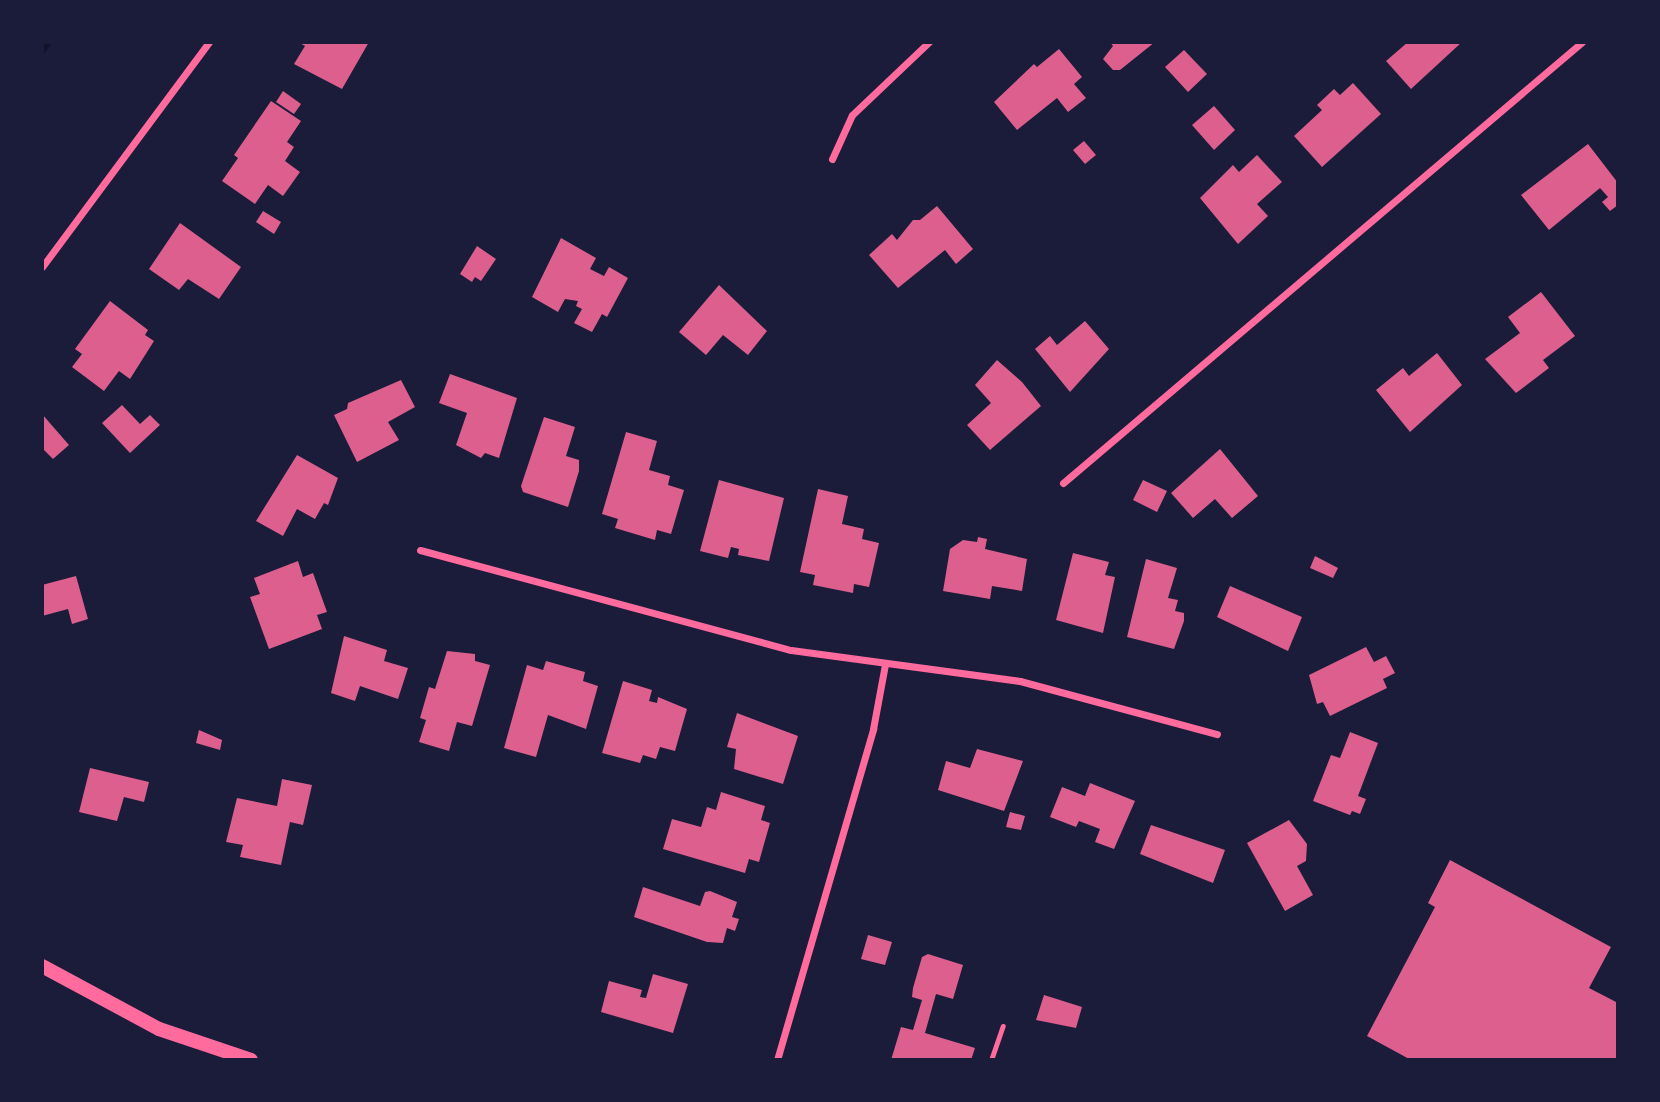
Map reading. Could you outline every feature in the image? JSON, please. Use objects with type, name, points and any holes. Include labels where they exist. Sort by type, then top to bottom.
[{"type":"main road","points":[[42,966],[159,1029],[251,1060]]},
{"type":"street","points":[[42,267],[209,42]]},
{"type":"street","points":[[831,159],[852,114],[929,42]]},
{"type":"street","points":[[1063,483],[1582,42]]},
{"type":"street","points":[[420,550],[791,650],[1020,681],[1217,734]]},
{"type":"street","points":[[776,1060],[873,729],[885,664]]},
{"type":"lane","points":[[991,1060],[1003,1026]]},
{"type":"building","points":[[298,42],[369,42],[342,89],[294,64],[305,46]]},
{"type":"building","points":[[1110,42],[1155,42],[1120,70],[1113,70],[1103,59],[1113,46]]},
{"type":"building","points":[[1408,42],[1462,42],[1411,89],[1386,61]]},
{"type":"building","points":[[1059,49],[1082,77],[1074,84],[1086,98],[1068,112],[1057,98],[1017,130],[994,102],[1034,64],[1037,67]]},
{"type":"building","points":[[1184,50],[1207,74],[1188,92],[1165,67]]},
{"type":"building","points":[[1353,83],[1381,114],[1322,167],[1294,136],[1322,110],[1317,105],[1334,89],[1340,95]]},
{"type":"building","points":[[283,91],[301,104],[294,114],[276,102]]},
{"type":"building","points":[[271,101],[301,121],[287,142],[294,147],[285,161],[300,172],[283,196],[268,185],[255,204],[222,181],[238,158],[234,155]]},
{"type":"building","points":[[1214,106],[1235,130],[1214,150],[1192,125]]},
{"type":"building","points":[[1084,141],[1096,155],[1085,164],[1073,150]]},
{"type":"building","points":[[1588,144],[1618,183],[1618,205],[1610,211],[1602,202],[1608,197],[1600,188],[1549,230],[1521,195]]},
{"type":"building","points":[[1257,155],[1282,182],[1257,204],[1268,216],[1238,244],[1200,198],[1233,165],[1239,172]]},
{"type":"building","points":[[937,206],[973,249],[956,264],[945,250],[898,288],[869,255],[892,234],[897,240],[913,220],[920,220]]},
{"type":"building","points":[[263,211],[281,222],[274,234],[256,222]]},
{"type":"building","points":[[180,223],[241,267],[219,299],[188,279],[179,290],[149,269]]},
{"type":"building","points":[[561,238],[596,258],[590,269],[604,276],[609,267],[628,278],[607,317],[602,314],[592,332],[574,323],[582,309],[576,306],[578,301],[565,299],[558,312],[532,297]]},
{"type":"building","points":[[477,246],[496,259],[481,281],[475,277],[472,282],[460,274]]},
{"type":"building","points":[[719,285],[767,331],[748,355],[723,335],[706,355],[679,332]]},
{"type":"building","points":[[1541,292],[1575,336],[1543,360],[1549,368],[1516,393],[1485,359],[1520,333],[1508,317]]},
{"type":"building","points":[[110,301],[148,330],[145,335],[154,341],[130,379],[119,371],[104,391],[72,367],[82,354],[75,349]]},
{"type":"building","points":[[1085,321],[1109,349],[1070,392],[1035,349],[1050,336],[1057,345]]},
{"type":"building","points":[[1437,353],[1462,385],[1410,432],[1376,390],[1403,368],[1409,376]]},
{"type":"building","points":[[997,360],[1022,382],[1041,406],[990,450],[967,425],[991,403],[975,385]]},
{"type":"building","points":[[450,374],[517,398],[499,458],[485,453],[481,458],[456,445],[467,413],[439,403]]},
{"type":"building","points":[[401,380],[415,407],[388,422],[399,440],[357,462],[334,415],[347,409],[348,403]]},
{"type":"building","points":[[122,405],[140,424],[150,415],[160,425],[130,453],[102,423]]},
{"type":"building","points":[[42,414],[69,445],[53,459],[42,448]]},
{"type":"building","points":[[544,417],[575,427],[566,456],[579,460],[579,471],[568,507],[523,492],[521,486]]},
{"type":"building","points":[[626,432],[657,441],[649,470],[670,476],[668,485],[684,490],[671,534],[657,530],[655,540],[615,528],[618,519],[602,514]]},
{"type":"building","points":[[1220,449],[1258,496],[1232,518],[1215,499],[1193,518],[1171,493]]},
{"type":"building","points":[[297,455],[338,478],[328,505],[324,503],[315,519],[297,509],[283,536],[256,521]]},
{"type":"building","points":[[719,480],[784,498],[769,561],[738,555],[739,549],[731,547],[728,558],[700,551]]},
{"type":"building","points":[[1143,480],[1167,491],[1157,512],[1133,500]]},
{"type":"building","points":[[818,489],[848,496],[842,524],[864,529],[862,539],[879,543],[869,587],[854,584],[853,593],[813,585],[815,575],[800,572]]},
{"type":"building","points":[[978,537],[987,539],[985,549],[1027,559],[1022,591],[992,586],[990,599],[943,591],[950,549],[963,540],[977,542]]},
{"type":"building","points":[[1073,553],[1109,562],[1105,575],[1115,577],[1103,633],[1056,620]]},
{"type":"building","points":[[1315,556],[1338,568],[1333,578],[1310,568]]},
{"type":"building","points":[[1146,559],[1177,568],[1168,598],[1178,600],[1175,611],[1184,613],[1184,621],[1174,649],[1127,637]]},
{"type":"building","points":[[298,561],[303,577],[313,573],[327,612],[317,615],[322,629],[269,649],[250,597],[260,594],[254,578]]},
{"type":"building","points":[[76,576],[88,619],[72,624],[68,609],[42,616],[42,585]]},
{"type":"building","points":[[1230,586],[1302,617],[1288,651],[1217,617]]},
{"type":"building","points":[[344,636],[387,650],[384,661],[408,668],[398,699],[360,686],[355,701],[331,693]]},
{"type":"building","points":[[1366,647],[1374,662],[1386,656],[1395,673],[1383,679],[1387,688],[1330,716],[1323,702],[1317,704],[1309,675]]},
{"type":"building","points":[[447,651],[475,654],[475,661],[490,665],[472,726],[457,722],[449,751],[419,742],[426,720],[420,718],[429,687],[435,689]]},
{"type":"building","points":[[546,661],[585,672],[583,681],[598,686],[586,729],[548,715],[536,757],[504,748],[527,665],[543,670]]},
{"type":"building","points":[[623,681],[652,690],[649,701],[657,703],[658,697],[687,709],[675,751],[660,747],[656,759],[643,755],[640,763],[602,753]]},
{"type":"building","points":[[737,713],[798,736],[783,784],[734,769],[736,749],[727,747]]},
{"type":"building","points":[[199,730],[222,740],[220,750],[196,743]]},
{"type":"building","points":[[1350,732],[1378,743],[1358,796],[1366,799],[1360,814],[1352,811],[1350,815],[1313,801],[1331,755],[1340,758]]},
{"type":"building","points":[[977,749],[1023,761],[1004,811],[938,790],[946,761],[970,768]]},
{"type":"building","points":[[90,768],[149,782],[144,802],[124,797],[117,821],[79,812]]},
{"type":"building","points":[[282,779],[312,785],[303,825],[290,822],[281,865],[240,857],[243,845],[226,842],[237,798],[277,806]]},
{"type":"building","points":[[1090,783],[1135,801],[1114,849],[1095,842],[1100,829],[1079,821],[1076,827],[1050,817],[1062,787],[1085,796]]},
{"type":"building","points":[[721,792],[765,806],[761,820],[770,823],[759,862],[749,859],[745,873],[663,849],[672,819],[701,827],[707,807],[716,810]]},
{"type":"building","points":[[1010,812],[1025,816],[1021,830],[1006,827]]},
{"type":"building","points":[[1289,820],[1307,844],[1306,861],[1297,866],[1313,895],[1285,911],[1247,843]]},
{"type":"building","points":[[1151,825],[1225,850],[1213,883],[1140,854]]},
{"type":"building","points":[[1450,860],[1611,947],[1589,988],[1618,1003],[1618,1060],[1411,1060],[1367,1036],[1435,907],[1428,903]]},
{"type":"building","points":[[643,887],[700,906],[705,892],[710,891],[737,902],[732,917],[739,919],[735,931],[727,928],[723,943],[707,942],[634,917]]},
{"type":"building","points":[[868,935],[892,942],[885,965],[861,959]]},
{"type":"building","points":[[928,954],[963,965],[953,999],[936,994],[925,1033],[975,1048],[971,1060],[891,1060],[901,1027],[913,1030],[922,1000],[912,997],[913,988],[922,957]]},
{"type":"building","points":[[653,974],[688,984],[673,1033],[601,1012],[609,981],[642,990],[640,997],[646,998]]},
{"type":"building","points":[[1044,995],[1082,1007],[1076,1028],[1036,1020]]},
{"type":"waterway","points":[[42,50],[48,42]]}]
